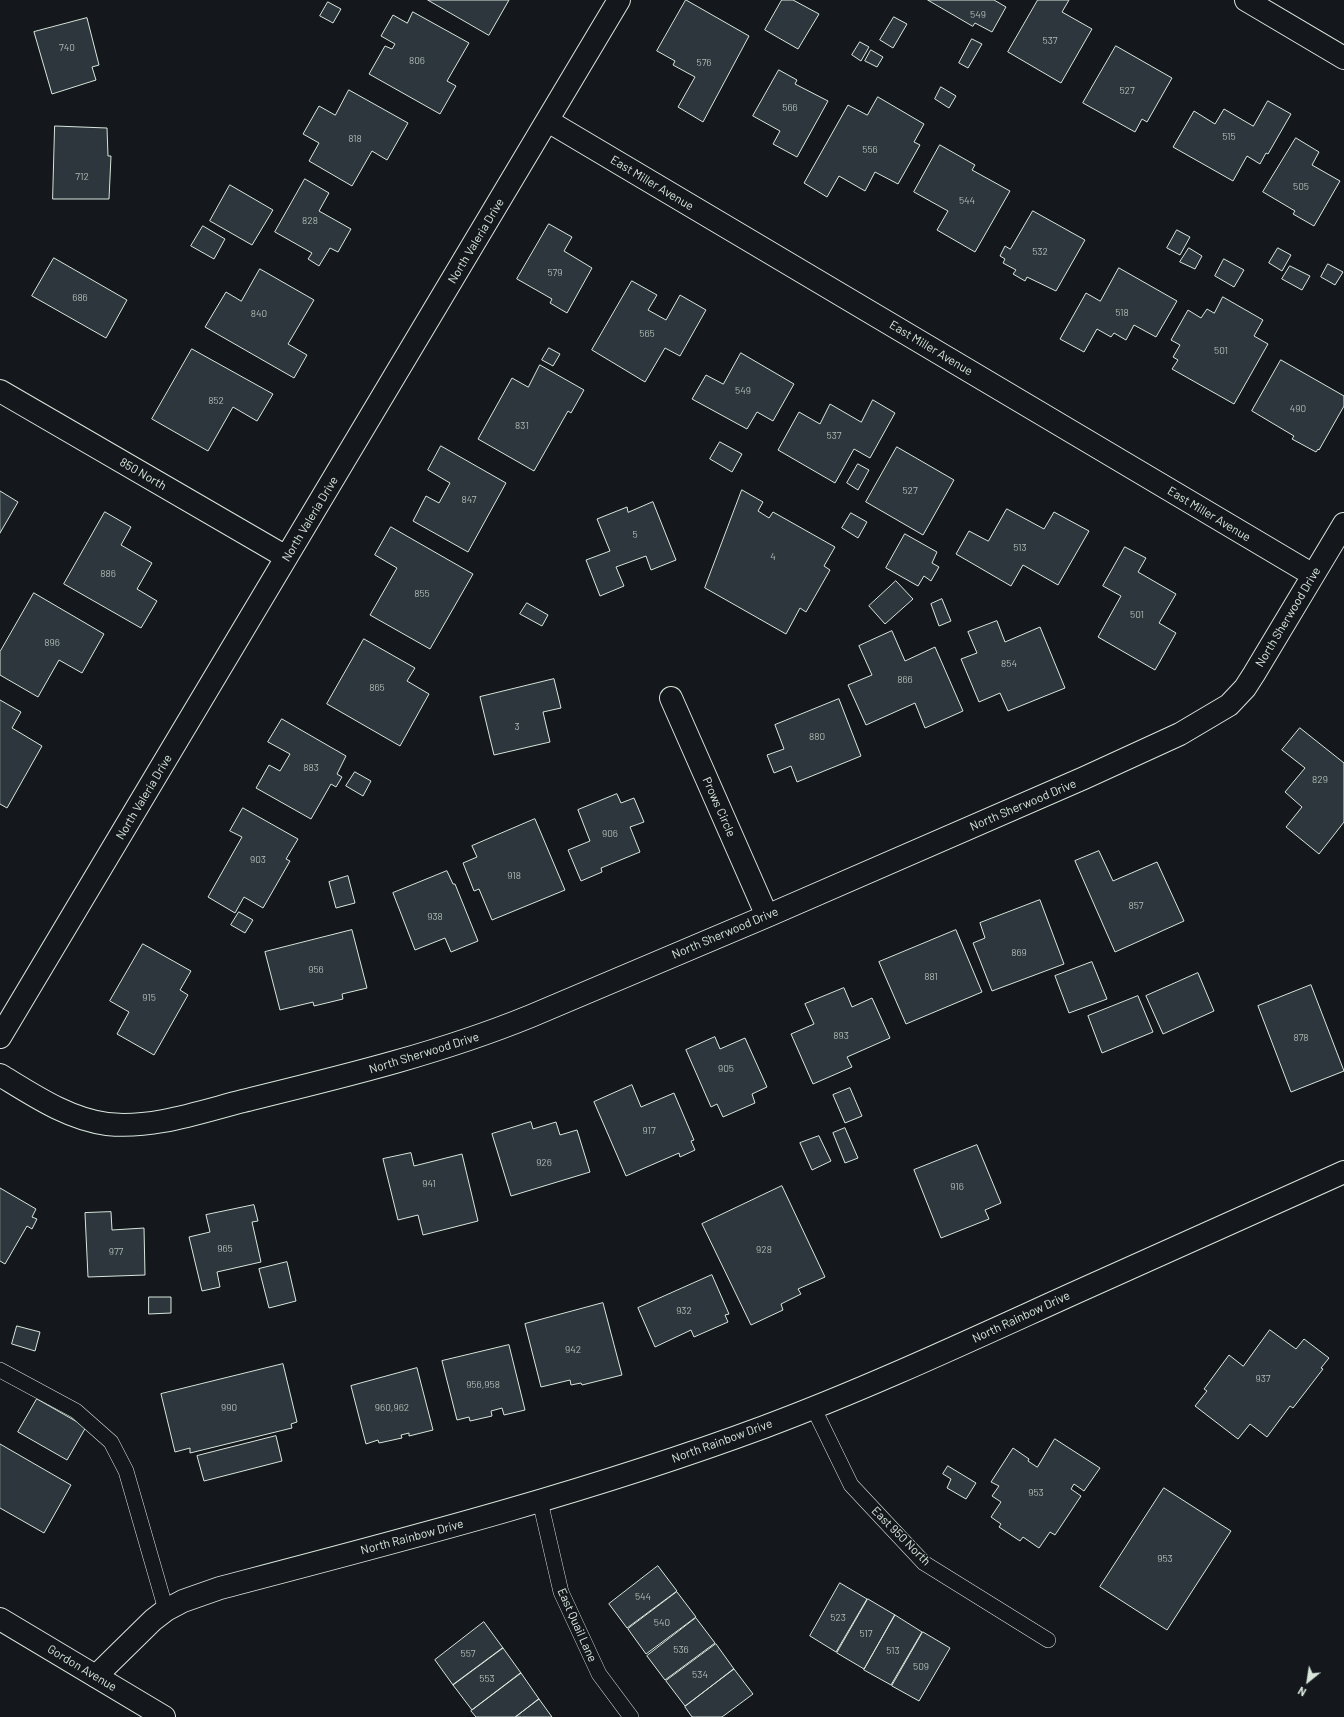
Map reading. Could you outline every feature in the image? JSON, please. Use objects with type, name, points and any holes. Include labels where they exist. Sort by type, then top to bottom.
[{"type":"street","name":"North Valeria Drive","points":[[0,1038],[619,0]]},
{"type":"street","points":[[1246,0],[1344,58]]},
{"type":"street","name":"East Miller Avenue","points":[[548,121],[1313,575]]},
{"type":"street","name":"850 North","points":[[0,392],[286,558]]},
{"type":"street","name":"North Sherwood Drive","points":[[0,1075],[64,1111],[88,1120],[106,1124],[126,1125],[175,1118],[322,1083],[408,1059],[485,1034],[767,916],[1090,775],[1180,734],[1218,712],[1229,705],[1245,688],[1266,656],[1344,524]]},
{"type":"street","name":"Prows Circle","points":[[671,698],[767,916]]},
{"type":"street","name":"North Rainbow Drive","points":[[96,1676],[166,1610],[183,1601],[220,1588],[540,1501],[647,1468],[760,1428],[981,1336],[1344,1172]]},
{"type":"street","name":"Gordon Avenue","points":[[0,1619],[164,1717]]},
{"type":"lane","points":[[0,1370],[76,1411],[111,1442],[126,1471],[166,1610]]},
{"type":"lane","name":"East 950 North","points":[[813,1407],[851,1485],[924,1563],[1048,1640]]},
{"type":"lane","name":"East Quail Lane","points":[[540,1501],[561,1592],[599,1674],[631,1717]]},
{"type":"building","points":[[428,0],[509,0],[489,35]]},
{"type":"building","points":[[686,0],[749,36],[703,122],[678,107],[695,77],[673,65],[675,61],[657,51]]},
{"type":"building","points":[[782,0],[793,0],[819,14],[798,49],[765,30]]},
{"type":"building","points":[[928,0],[994,0],[1006,7],[992,32],[975,23],[973,26]]},
{"type":"building","points":[[1038,0],[1069,0],[1062,12],[1092,29],[1061,83],[1008,52]]},
{"type":"building","points":[[328,2],[341,9],[333,23],[320,16]]},
{"type":"building","points":[[413,12],[469,43],[447,81],[456,86],[440,114],[369,74],[385,46],[392,49],[395,44],[381,36],[393,15],[407,23]]},
{"type":"building","points":[[894,17],[907,24],[893,48],[880,40]]},
{"type":"building","points":[[87,18],[99,65],[92,67],[96,80],[52,94],[34,32]]},
{"type":"building","points":[[972,39],[982,44],[968,68],[959,63]]},
{"type":"building","points":[[860,42],[869,47],[861,61],[852,55]]},
{"type":"building","points":[[1116,46],[1172,78],[1147,122],[1142,119],[1135,132],[1083,103]]},
{"type":"building","points":[[871,50],[883,57],[877,67],[865,61]]},
{"type":"building","points":[[779,70],[797,80],[795,84],[828,101],[797,157],[773,144],[780,131],[753,116]]},
{"type":"building","points":[[941,87],[956,96],[949,108],[935,99]]},
{"type":"building","points":[[349,90],[408,123],[387,160],[372,151],[352,186],[309,161],[319,143],[303,134],[319,106],[335,115]]},
{"type":"building","points":[[878,97],[924,124],[914,142],[920,145],[898,184],[875,172],[865,191],[839,176],[827,197],[804,183],[848,105],[867,115]]},
{"type":"building","points":[[1268,101],[1291,114],[1268,154],[1266,153],[1260,164],[1247,156],[1233,181],[1173,147],[1194,111],[1215,124],[1224,109],[1253,126]]},
{"type":"building","points":[[55,126],[107,128],[108,156],[111,156],[109,199],[53,199]]},
{"type":"building","points":[[1296,138],[1319,152],[1312,165],[1340,181],[1314,226],[1293,214],[1295,211],[1263,192]]},
{"type":"building","points":[[940,145],[975,165],[972,170],[1010,191],[975,252],[937,230],[948,211],[914,192]]},
{"type":"building","points":[[305,179],[329,193],[319,211],[351,229],[338,252],[330,248],[319,266],[308,259],[312,253],[275,232]]},
{"type":"building","points":[[230,185],[273,210],[252,245],[210,221]]},
{"type":"building","points":[[1033,211],[1085,240],[1056,291],[1027,277],[1025,281],[1013,274],[1016,270],[1003,263],[1005,259],[1000,256],[1005,246],[1010,249]]},
{"type":"building","points":[[549,224],[572,237],[564,251],[592,268],[567,313],[550,303],[552,299],[517,279]]},
{"type":"building","points":[[203,226],[225,239],[214,259],[191,246]]},
{"type":"building","points":[[1177,230],[1190,237],[1180,255],[1167,248]]},
{"type":"building","points":[[1189,248],[1202,256],[1195,269],[1180,262]]},
{"type":"building","points":[[1278,248],[1291,255],[1282,271],[1269,263]]},
{"type":"building","points":[[54,258],[127,300],[106,338],[32,296]]},
{"type":"building","points":[[1224,259],[1244,270],[1234,287],[1215,276]]},
{"type":"building","points":[[1328,264],[1343,272],[1335,285],[1321,277]]},
{"type":"building","points":[[1290,266],[1310,276],[1302,290],[1282,279]]},
{"type":"building","points":[[1119,268],[1177,301],[1156,337],[1134,325],[1126,340],[1114,333],[1111,337],[1097,329],[1084,352],[1060,339],[1086,293],[1100,301]]},
{"type":"building","points":[[260,269],[314,300],[288,344],[307,355],[294,378],[205,327],[226,292],[241,301]]},
{"type":"building","points":[[632,281],[657,295],[648,310],[666,320],[680,295],[706,310],[680,356],[665,348],[645,382],[592,350]]},
{"type":"building","points":[[1223,297],[1263,320],[1254,336],[1268,344],[1234,404],[1172,369],[1178,360],[1173,357],[1180,345],[1171,340],[1188,310],[1201,318],[1207,309],[1214,313]]},
{"type":"building","points":[[549,348],[560,354],[553,366],[542,360]]},
{"type":"building","points":[[192,349],[273,394],[257,421],[233,407],[208,451],[152,419]]},
{"type":"building","points":[[741,353],[794,384],[773,421],[757,412],[747,429],[692,399],[706,375],[723,384]]},
{"type":"building","points":[[1281,360],[1344,396],[1344,406],[1319,450],[1318,449],[1316,452],[1292,439],[1294,436],[1252,411]]},
{"type":"building","points":[[540,365],[584,390],[571,413],[568,411],[534,471],[478,439],[512,378],[528,387]]},
{"type":"building","points":[[873,400],[895,413],[870,458],[854,449],[835,483],[778,450],[799,412],[820,424],[830,404],[861,422]]},
{"type":"building","points":[[720,442],[742,454],[732,472],[710,459]]},
{"type":"building","points":[[441,446],[506,483],[468,552],[413,521],[426,496],[439,503],[450,483],[428,470]]},
{"type":"building","points":[[897,447],[954,480],[923,535],[866,502]]},
{"type":"building","points":[[858,464],[869,470],[858,490],[847,483]]},
{"type":"building","points":[[742,490],[763,502],[758,511],[769,518],[773,512],[835,547],[824,566],[830,570],[806,612],[800,608],[786,634],[705,588]]},
{"type":"building","points":[[0,491],[18,502],[0,533]]},
{"type":"building","points":[[653,502],[676,560],[651,570],[646,556],[616,567],[624,586],[600,596],[586,560],[610,551],[597,519],[627,507],[628,512]]},
{"type":"building","points":[[1007,509],[1044,529],[1054,512],[1089,531],[1058,585],[1023,565],[1011,586],[956,554],[969,531],[988,541]]},
{"type":"building","points":[[105,512],[131,527],[121,545],[152,563],[137,589],[157,601],[141,628],[64,584]]},
{"type":"building","points":[[851,513],[867,522],[858,538],[842,528]]},
{"type":"building","points":[[391,527],[473,574],[430,649],[370,615],[397,568],[375,555]]},
{"type":"building","points":[[905,534],[937,552],[932,563],[939,567],[931,581],[924,576],[918,586],[886,568]]},
{"type":"building","points":[[1125,547],[1146,558],[1138,572],[1176,594],[1159,623],[1176,633],[1155,670],[1098,637],[1121,596],[1103,586]]},
{"type":"building","points":[[896,581],[913,599],[885,624],[869,606]]},
{"type":"building","points":[[34,593],[104,634],[82,673],[59,660],[38,697],[0,675],[0,652]]},
{"type":"building","points":[[942,599],[951,621],[939,626],[931,604]]},
{"type":"building","points":[[527,603],[548,615],[542,626],[520,614]]},
{"type":"building","points":[[997,621],[1005,642],[1040,627],[1065,688],[1008,711],[1000,693],[979,702],[961,659],[977,653],[968,632]]},
{"type":"building","points":[[892,631],[905,661],[935,647],[963,711],[925,728],[915,703],[866,725],[848,685],[872,675],[859,646]]},
{"type":"building","points":[[364,639],[415,668],[407,681],[429,694],[400,746],[327,704]]},
{"type":"building","points":[[554,679],[561,708],[543,712],[550,742],[494,755],[480,697]]},
{"type":"building","points":[[839,699],[861,756],[797,782],[791,766],[774,773],[767,755],[784,749],[775,725]]},
{"type":"building","points":[[0,700],[21,712],[12,728],[42,746],[7,808],[0,804]]},
{"type":"building","points":[[282,719],[346,756],[337,774],[342,777],[336,787],[331,784],[311,819],[256,788],[269,765],[280,771],[290,754],[268,742]]},
{"type":"building","points":[[1300,728],[1344,763],[1344,822],[1319,854],[1286,827],[1302,807],[1285,792],[1305,768],[1282,750]]},
{"type":"building","points":[[355,772],[371,781],[363,796],[346,786]]},
{"type":"building","points":[[617,794],[621,803],[634,798],[644,822],[630,827],[640,852],[601,868],[602,872],[581,881],[568,850],[590,841],[578,810]]},
{"type":"building","points":[[243,808],[298,839],[286,859],[290,861],[263,908],[244,897],[235,913],[208,897],[242,837],[230,831]]},
{"type":"building","points":[[535,819],[565,890],[492,920],[479,889],[474,891],[463,863],[477,857],[472,846]]},
{"type":"building","points":[[1099,851],[1113,881],[1157,862],[1184,921],[1115,952],[1075,861]]},
{"type":"building","points":[[447,871],[453,884],[455,884],[478,941],[451,952],[445,938],[415,950],[393,893]]},
{"type":"building","points":[[348,876],[355,903],[336,908],[329,882]]},
{"type":"building","points":[[1040,900],[1064,964],[992,991],[973,943],[985,938],[980,923]]},
{"type":"building","points":[[239,912],[253,920],[245,933],[231,925]]},
{"type":"building","points":[[352,930],[367,988],[342,994],[343,999],[314,1006],[313,1002],[280,1010],[265,952]]},
{"type":"building","points":[[956,930],[982,992],[906,1024],[879,962]]},
{"type":"building","points":[[143,944],[191,971],[180,990],[188,995],[154,1055],[117,1034],[129,1012],[110,1001]]},
{"type":"building","points":[[1092,962],[1107,999],[1069,1013],[1055,976]]},
{"type":"building","points":[[1198,973],[1214,1011],[1163,1034],[1146,996]]},
{"type":"building","points":[[1311,985],[1344,1071],[1291,1092],[1258,1006]]},
{"type":"building","points":[[844,988],[852,1007],[872,998],[890,1038],[847,1057],[852,1067],[813,1084],[791,1034],[814,1024],[805,1004]]},
{"type":"building","points":[[1138,996],[1153,1032],[1102,1053],[1088,1016]]},
{"type":"building","points":[[715,1037],[720,1049],[745,1038],[767,1087],[752,1094],[755,1103],[723,1117],[717,1104],[711,1107],[686,1050]]},
{"type":"building","points":[[632,1085],[641,1107],[674,1093],[694,1140],[691,1141],[695,1150],[680,1157],[679,1153],[626,1176],[594,1102]]},
{"type":"building","points":[[850,1088],[862,1116],[845,1123],[833,1095]]},
{"type":"building","points":[[531,1122],[533,1129],[556,1122],[560,1135],[577,1130],[590,1172],[511,1196],[492,1134]]},
{"type":"building","points":[[845,1128],[858,1158],[845,1163],[833,1133]]},
{"type":"building","points":[[819,1136],[831,1161],[812,1170],[800,1143]]},
{"type":"building","points":[[977,1145],[1001,1203],[985,1210],[989,1219],[941,1238],[914,1170]]},
{"type":"building","points":[[411,1153],[414,1166],[462,1154],[478,1221],[423,1235],[418,1215],[398,1220],[383,1159]]},
{"type":"building","points":[[782,1186],[825,1277],[798,1289],[801,1294],[781,1304],[783,1310],[751,1325],[702,1224]]},
{"type":"building","points":[[0,1188],[36,1209],[32,1217],[37,1219],[32,1229],[27,1226],[5,1264],[0,1261]]},
{"type":"building","points":[[254,1205],[258,1221],[252,1222],[261,1262],[217,1272],[220,1287],[202,1291],[189,1237],[210,1232],[206,1215]]},
{"type":"building","points":[[111,1212],[112,1230],[144,1228],[145,1275],[88,1277],[85,1213]]},
{"type":"building","points":[[287,1262],[296,1301],[269,1308],[259,1269]]},
{"type":"building","points":[[712,1275],[729,1314],[725,1315],[728,1322],[694,1337],[691,1330],[655,1347],[638,1308]]},
{"type":"building","points":[[149,1297],[171,1297],[171,1313],[149,1314]]},
{"type":"building","points":[[603,1303],[622,1375],[582,1385],[581,1383],[571,1385],[570,1380],[541,1387],[525,1324]]},
{"type":"building","points":[[17,1326],[40,1332],[35,1351],[12,1344]]},
{"type":"building","points":[[1270,1330],[1296,1349],[1304,1339],[1329,1358],[1321,1368],[1323,1369],[1293,1408],[1290,1406],[1267,1437],[1250,1424],[1238,1439],[1195,1406],[1207,1391],[1204,1389],[1229,1355],[1243,1366]]},
{"type":"building","points":[[509,1345],[525,1410],[504,1415],[502,1408],[491,1411],[492,1416],[470,1421],[469,1417],[457,1420],[442,1361]]},
{"type":"building","points":[[283,1364],[297,1422],[291,1424],[292,1428],[190,1453],[190,1448],[175,1452],[161,1394]]},
{"type":"building","points":[[417,1368],[433,1430],[409,1436],[409,1433],[401,1435],[402,1438],[379,1443],[378,1440],[366,1444],[351,1386]]},
{"type":"building","points":[[37,1399],[86,1427],[67,1460],[18,1432]]},
{"type":"building","points":[[276,1436],[282,1461],[204,1481],[197,1456]]},
{"type":"building","points":[[1055,1439],[1100,1468],[1084,1491],[1074,1484],[1071,1489],[1081,1496],[1055,1535],[1050,1532],[1039,1548],[1023,1537],[1020,1541],[999,1527],[1001,1524],[991,1517],[1001,1502],[992,1496],[999,1486],[991,1482],[1013,1448],[1029,1459],[1028,1461],[1037,1467]]},
{"type":"building","points":[[0,1444],[71,1485],[44,1533],[0,1508]]},
{"type":"building","points":[[948,1466],[976,1483],[966,1499],[947,1488],[951,1479],[943,1474]]},
{"type":"building","points":[[1164,1488],[1231,1531],[1167,1630],[1100,1587]]},
{"type":"building","points":[[658,1566],[677,1591],[627,1628],[609,1604]]},
{"type":"building","points":[[840,1583],[867,1599],[836,1652],[810,1636]]},
{"type":"building","points":[[677,1592],[696,1617],[646,1654],[628,1629]]},
{"type":"building","points":[[868,1599],[895,1615],[864,1669],[837,1653]]},
{"type":"building","points":[[895,1615],[922,1632],[891,1685],[864,1670]]},
{"type":"building","points":[[696,1618],[715,1643],[665,1680],[647,1656]]},
{"type":"building","points":[[484,1622],[503,1648],[453,1685],[435,1660]]},
{"type":"building","points":[[923,1632],[950,1648],[919,1701],[892,1686]]},
{"type":"building","points":[[716,1644],[734,1669],[685,1706],[666,1681]]},
{"type":"building","points":[[503,1648],[521,1673],[472,1710],[453,1685]]},
{"type":"building","points":[[734,1669],[753,1694],[722,1717],[692,1717],[685,1707]]},
{"type":"building","points":[[521,1673],[539,1699],[515,1717],[476,1717],[471,1711]]},
{"type":"building","points":[[539,1699],[552,1717],[516,1717]]}]
